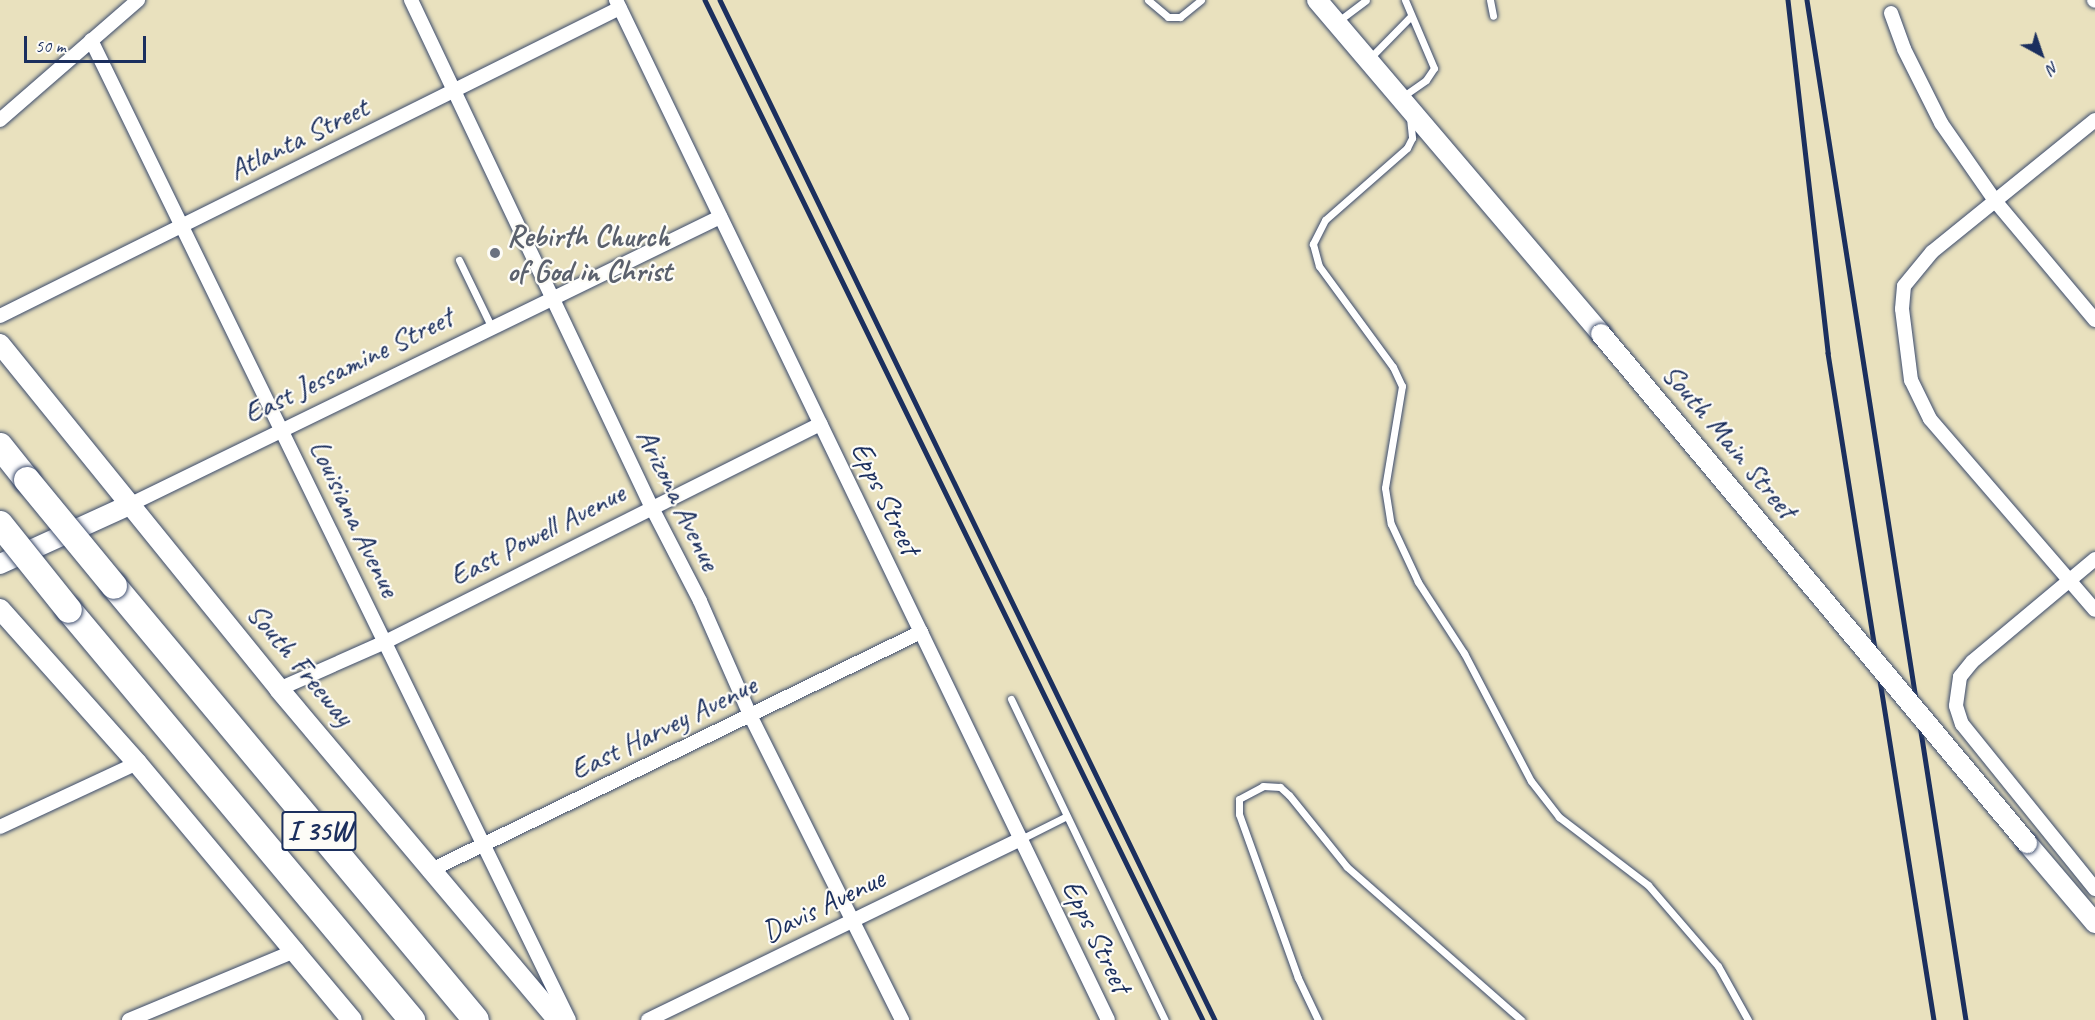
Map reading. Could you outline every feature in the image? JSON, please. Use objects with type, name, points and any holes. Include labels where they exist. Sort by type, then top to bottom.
[{"type":"highway","name":"I 35W","points":[[0,446],[476,1020]]},
{"type":"highway","name":"I 35W","points":[[0,524],[69,610],[412,1020]]},
{"type":"highway","points":[[387,990],[397,1020]]},
{"type":"main road","name":"South Main Street","points":[[1317,0],[1601,334],[2095,923]]},
{"type":"main road","name":"South Freeway","points":[[0,344],[127,506],[429,871],[558,1020]]},
{"type":"main road","name":"East Jessamine Street","points":[[0,564],[127,506]]},
{"type":"main road","points":[[0,609],[137,763],[297,950],[352,1020]]},
{"type":"street","points":[[0,120],[138,0]]},
{"type":"street","name":"Arizona Avenue","points":[[411,0],[456,89],[552,299],[651,506],[700,601],[750,715],[902,1020]]},
{"type":"street","name":"Atlanta Street","points":[[0,316],[456,89],[618,4]]},
{"type":"street","name":"Epps Street","points":[[618,4],[1108,1020]]},
{"type":"street","points":[[1891,13],[1904,49],[1941,123],[1996,202],[2095,320]]},
{"type":"street","name":"Louisiana Avenue","points":[[91,40],[569,1020]]},
{"type":"street","points":[[2095,120],[1932,252],[1904,286],[1902,309],[1911,380],[1930,420],[2095,610]]},
{"type":"street","name":"East Jessamine Street","points":[[127,506],[720,217]]},
{"type":"street","name":"East Powell Avenue","points":[[279,689],[385,642],[651,506],[820,424]]},
{"type":"street","points":[[2095,559],[1972,662],[1960,677],[1956,706],[1962,724],[2095,889]]},
{"type":"street","name":"East Harvey Avenue","points":[[429,871],[921,632]]},
{"type":"street","points":[[0,827],[137,763]]},
{"type":"street","name":"Davis Avenue","points":[[648,1020],[1021,839]]},
{"type":"street","points":[[129,1020],[297,950]]},
{"type":"lane","points":[[1148,0],[1168,17],[1180,17],[1201,0]]},
{"type":"lane","points":[[1336,22],[1366,0]]},
{"type":"lane","points":[[1405,0],[1410,17],[1434,68],[1405,102],[1413,138],[1407,148],[1325,220],[1313,244],[1319,266],[1393,367],[1402,387],[1385,488],[1391,524],[1419,582],[1464,653],[1531,781],[1559,817],[1648,885],[1718,966],[1748,1020]]},
{"type":"lane","points":[[1490,0],[1493,16]]},
{"type":"lane","points":[[1369,60],[1410,17]]},
{"type":"lane","points":[[459,260],[492,328]]},
{"type":"lane","points":[[1011,699],[1166,1020]]},
{"type":"lane","points":[[1318,1020],[1298,978],[1239,814],[1239,799],[1263,786],[1280,787],[1347,867],[1521,1020]]},
{"type":"lane","points":[[1021,839],[1067,816]]},
{"type":"railway","points":[[705,0],[1203,1020]]},
{"type":"railway","points":[[720,0],[1215,1020]]},
{"type":"railway","points":[[1788,0],[1828,353],[1934,1020]]},
{"type":"railway","points":[[1807,0],[1966,1020]]},
{"type":"place","name":"Rebirth Church of God in Christ","points":[[495,253]]}]
